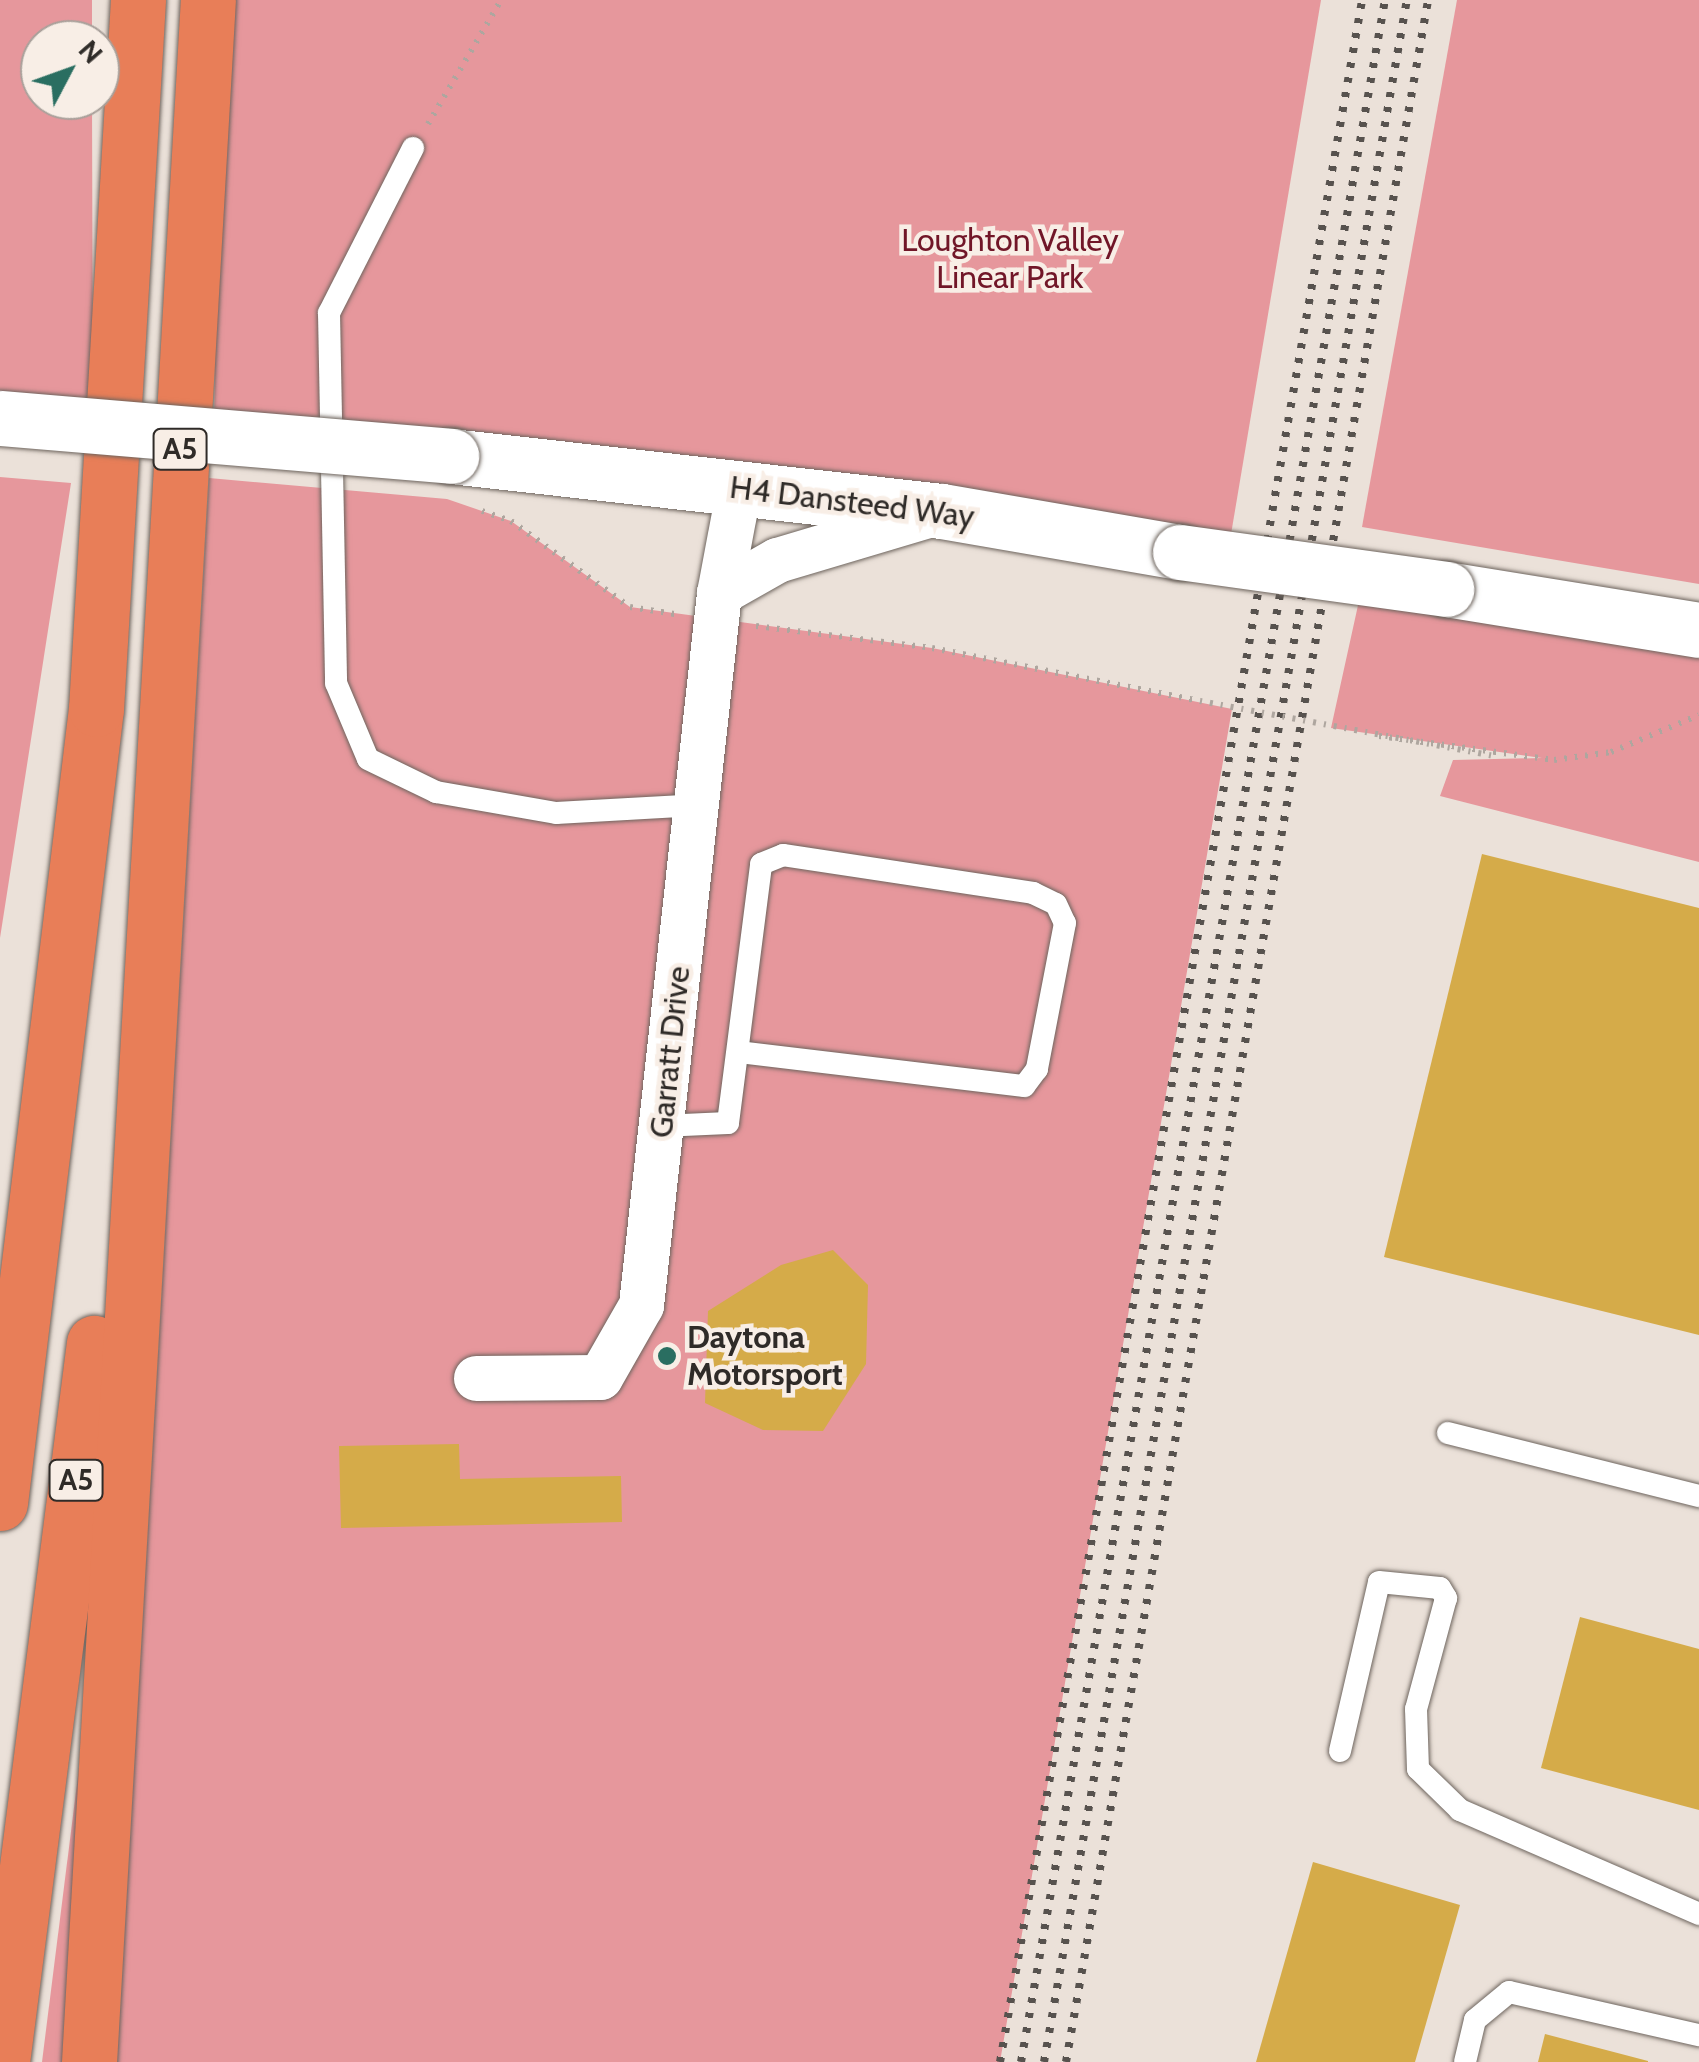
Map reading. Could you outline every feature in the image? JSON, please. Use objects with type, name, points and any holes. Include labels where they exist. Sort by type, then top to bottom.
[{"type":"highway","name":"A5","points":[[0,1504],[96,709],[138,0]]},
{"type":"highway","name":"A5","points":[[2,2062],[151,898],[208,0]]},
{"type":"highway","points":[[0,1210],[96,709]]},
{"type":"highway","points":[[89,2062],[151,898]]},
{"type":"street","name":"H4 Dansteed Way","points":[[0,418],[457,480],[739,487],[942,511],[1180,552],[1699,630]]},
{"type":"street","name":"Garratt Drive","points":[[476,1378],[600,1377],[641,1305],[718,606],[739,487]]},
{"type":"street","points":[[718,606],[777,560],[942,511]]},
{"type":"lane","points":[[413,148],[329,313],[336,683],[368,759],[436,792],[556,814],[698,805]]},
{"type":"lane","points":[[662,1126],[728,1123],[755,892],[762,864],[782,856],[1033,894],[1056,904],[1066,923],[1036,1069],[1024,1086],[738,1052]]},
{"type":"lane","points":[[1448,1433],[1699,1496]]},
{"type":"lane","points":[[1340,1751],[1379,1582],[1440,1588],[1446,1598],[1416,1709],[1418,1769],[1460,1810],[1699,1914]]},
{"type":"lane","points":[[1465,2062],[1476,2020],[1509,1992],[1699,2035]]},
{"type":"path","points":[[413,148],[501,0]]},
{"type":"path","points":[[457,480],[630,607],[718,606],[1494,756]]},
{"type":"path","points":[[1380,736],[1494,756],[1610,752],[1699,715]]},
{"type":"green space","points":[[0,0],[92,0],[92,20],[20,20],[20,120],[92,120],[93,420],[0,415]]},
{"type":"green space","name":"Loughton Valley Linear Park","points":[[220,0],[1321,0],[1227,558],[214,436]]},
{"type":"green space","points":[[1457,0],[1699,0],[1699,584],[1362,527]]},
{"type":"green space","points":[[0,477],[71,483],[0,938]]},
{"type":"green space","name":"Daytona Motorsport","points":[[209,478],[447,499],[511,521],[630,607],[932,648],[1232,709],[1000,2062],[117,2062]]},
{"type":"green space","points":[[1364,578],[1699,630],[1699,862],[1440,796],[1453,760],[1542,758],[1331,728]]},
{"type":"green space","points":[[81,1752],[67,2062],[42,2062]]},
{"type":"building","points":[[1482,854],[1699,908],[1699,1335],[1384,1257]]},
{"type":"building","points":[[833,1250],[868,1285],[866,1364],[823,1431],[763,1430],[705,1403],[708,1311],[781,1265]]},
{"type":"building","points":[[459,1444],[460,1479],[621,1476],[622,1522],[341,1528],[339,1446]]},
{"type":"building","points":[[1580,1617],[1699,1649],[1699,1810],[1541,1768]]},
{"type":"building","points":[[1313,1862],[1460,1905],[1415,2062],[1256,2062]]},
{"type":"building","points":[[1545,2034],[1648,2061],[1648,2062],[1538,2062]]},
{"type":"railway","points":[[1000,2062],[1362,0]]},
{"type":"railway","points":[[1021,2062],[1385,0]]},
{"type":"railway","points":[[1044,2062],[1407,0]]},
{"type":"railway","points":[[1066,2062],[1428,0]]},
{"type":"place","name":"Daytona Motorsport","points":[[667,1356]]}]
